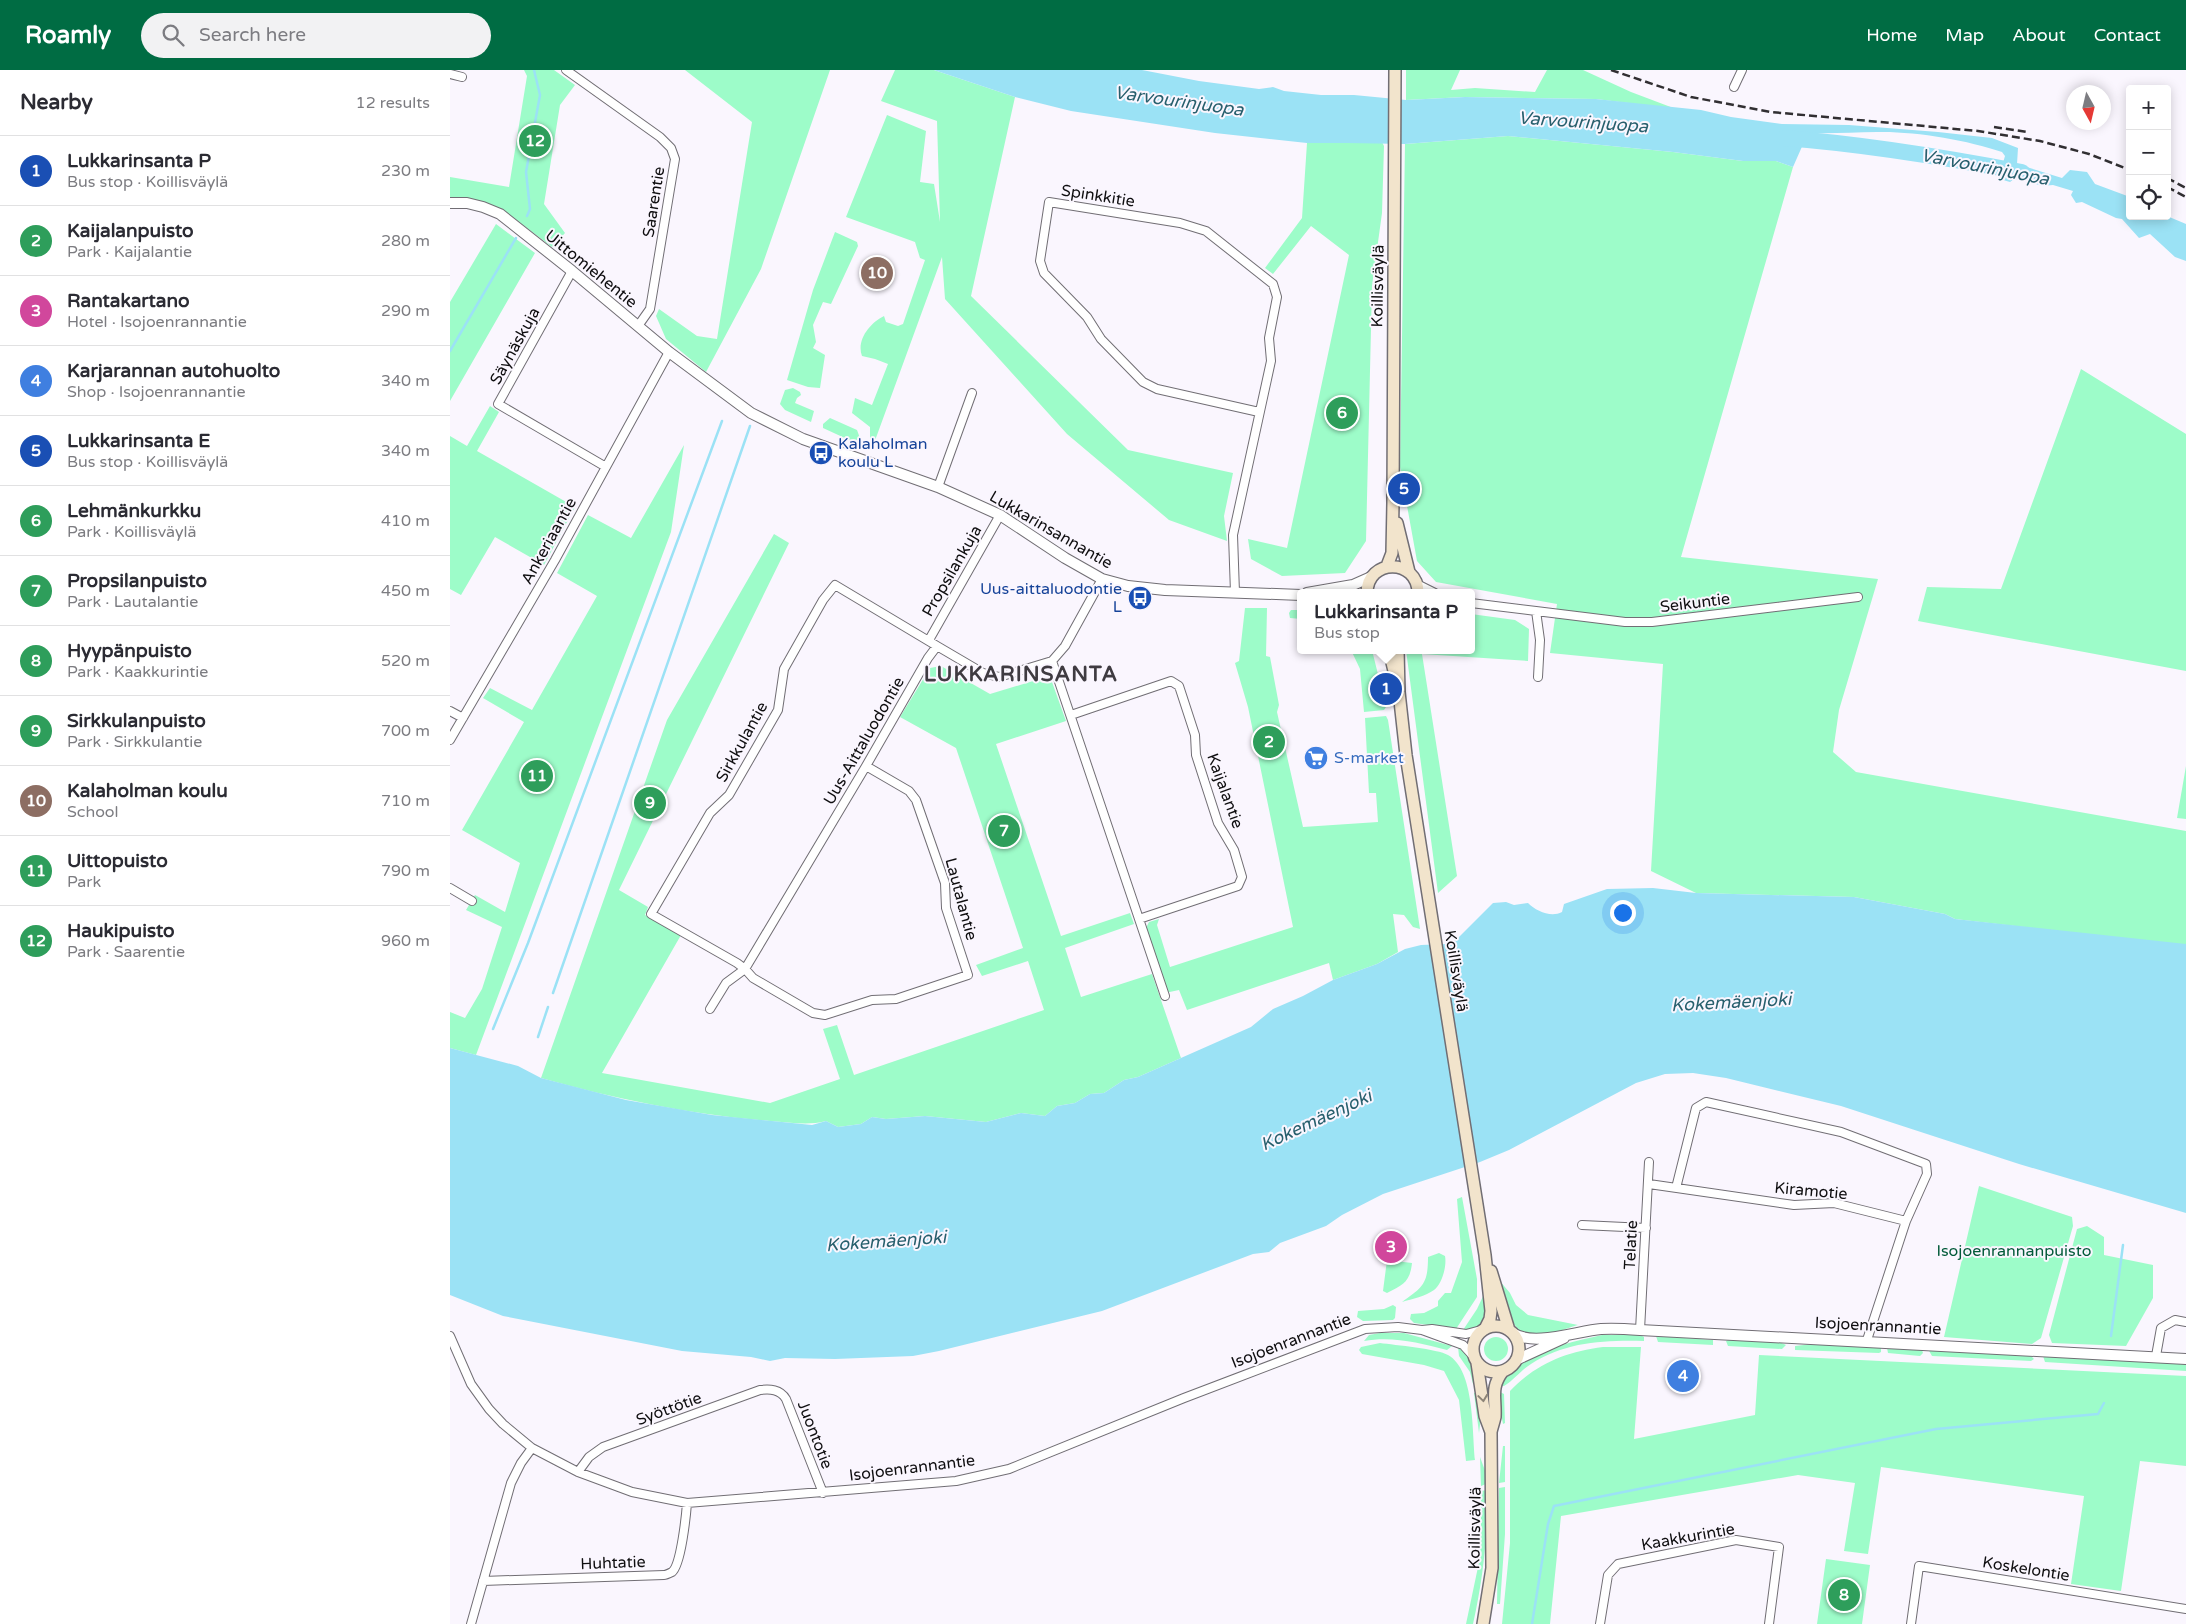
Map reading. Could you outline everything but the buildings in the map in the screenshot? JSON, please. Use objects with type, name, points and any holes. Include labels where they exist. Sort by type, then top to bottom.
[{"type":"main road","name":"Koillisväylä","points":[[1387,566],[1392,553],[1393,503],[1395,70]]},
{"type":"main road","name":"Koillisväylä","points":[[1393,503],[1403,553],[1417,588]]},
{"type":"main road","points":[[1368,589],[1371,577],[1387,566],[1399,566],[1409,572]]},
{"type":"main road","name":"Koillisväylä","points":[[1390,654],[1400,692]]},
{"type":"main road","name":"Koillisväylä","points":[[1398,654],[1406,755],[1485,1255],[1491,1311],[1490,1319],[1483,1329]]},
{"type":"main road","name":"Koillisväylä","points":[[1485,1255],[1511,1331]]},
{"type":"main road","points":[[1499,1326],[1511,1331],[1519,1346],[1516,1360],[1503,1371],[1486,1370],[1475,1359],[1473,1341],[1483,1329],[1499,1326]]},
{"type":"main road","name":"Koillisväylä","points":[[1475,1359],[1485,1416],[1491,1432]]},
{"type":"main road","name":"Koillisväylä","points":[[1483,1624],[1492,1568],[1491,1432],[1495,1416],[1494,1389],[1497,1378],[1503,1371]]},
{"type":"street","name":"Saarentie","points":[[566,70],[660,137],[671,148],[674,159],[650,309],[638,326]]},
{"type":"street","points":[[1734,87],[1742,70]]},
{"type":"street","points":[[450,74],[462,77]]},
{"type":"street","name":"Spinkkitie","points":[[1235,593],[1233,535],[1271,361],[1268,338],[1277,297],[1273,284],[1206,231],[1180,223],[1049,202],[1040,261],[1044,273],[1087,317],[1101,340],[1143,382],[1157,389],[1259,412]]},
{"type":"street","name":"Uittomiehentie","points":[[450,203],[467,203],[500,214],[704,379]]},
{"type":"street","name":"Säynäskuja","points":[[572,271],[498,404],[606,467]]},
{"type":"street","name":"Ankeriaantie","points":[[450,740],[555,560],[669,352]]},
{"type":"street","name":"Lukkarinsannantie","points":[[704,379],[751,413],[803,439],[938,487],[1000,515],[1065,558],[1102,578],[1128,586],[1235,593],[1297,594]]},
{"type":"street","points":[[938,487],[972,393]]},
{"type":"street","name":"Propsilankuja","points":[[929,640],[1000,515]]},
{"type":"street","points":[[1330,589],[1353,585],[1371,577]]},
{"type":"street","points":[[937,646],[983,673],[1000,677],[1052,661],[1065,646],[1102,578]]},
{"type":"street","name":"Sirkkulantie","points":[[745,969],[651,914],[710,813],[729,795],[778,710],[784,669],[824,600],[835,585],[937,646]]},
{"type":"street","name":"Seikuntie","points":[[1475,603],[1625,622],[1652,622],[1858,598]]},
{"type":"street","points":[[1536,611],[1540,640],[1538,677]]},
{"type":"street","name":"Uus-Aittaluodontie","points":[[710,1009],[726,982],[745,969],[928,658],[937,646]]},
{"type":"street","points":[[1052,661],[1165,996]]},
{"type":"street","name":"Kaijalantie","points":[[1071,715],[1171,680],[1178,686],[1195,735],[1196,755],[1215,815],[1234,850],[1242,877],[1238,886],[1139,919]]},
{"type":"street","points":[[450,711],[463,718]]},
{"type":"street","name":"Lautalantie","points":[[745,969],[753,978],[813,1013],[825,1016],[872,1000],[896,1000],[968,975],[946,908],[945,883],[916,800],[909,791],[866,766]]},
{"type":"street","points":[[450,888],[472,901]]},
{"type":"street","points":[[1676,1188],[1696,1108],[1706,1102],[1841,1132],[1926,1164],[1926,1174],[1906,1221],[1867,1340]]},
{"type":"street","name":"Telatie","points":[[1640,1330],[1649,1162]]},
{"type":"street","name":"Kiramotie","points":[[1648,1184],[1794,1204],[1834,1203],[1906,1221]]},
{"type":"street","points":[[1582,1226],[1646,1228]]},
{"type":"street","points":[[2156,1356],[2161,1328],[2175,1320],[2186,1322]]},
{"type":"street","name":"Isojoenrannantie","points":[[450,1336],[470,1384],[503,1424],[532,1448],[578,1472],[632,1492],[687,1503],[956,1481],[1009,1469],[1342,1336],[1365,1329],[1382,1327],[1432,1329],[1466,1334],[1483,1329]]},
{"type":"street","name":"Isojoenrannantie","points":[[1511,1331],[1520,1338],[1533,1340],[1604,1329],[1640,1330],[1867,1340],[2186,1359]]},
{"type":"street","name":"Isojoenrannantie","points":[[1422,1330],[1463,1345],[1475,1359]]},
{"type":"street","name":"Isojoenrannantie","points":[[1516,1360],[1569,1335]]},
{"type":"street","name":"Syöttötie","points":[[578,1472],[588,1457],[603,1447],[760,1390],[770,1389],[778,1391]]},
{"type":"street","name":"Juontotie","points":[[778,1391],[786,1398],[823,1492]]},
{"type":"street","points":[[471,1624],[511,1483],[532,1448]]},
{"type":"street","name":"Huhtatie","points":[[483,1581],[664,1576],[671,1573],[675,1568],[685,1530],[687,1503]]},
{"type":"street","name":"Kaakkurintie","points":[[1600,1624],[1608,1575],[1618,1564],[1736,1540],[1779,1547],[1769,1624]]},
{"type":"street","name":"Koskelontie","points":[[1911,1624],[1919,1566],[2186,1609]]},
{"type":"green space","points":[[524,70],[554,70],[575,85],[560,105],[544,204],[565,233],[552,247],[519,222],[495,207],[450,198],[450,177],[509,187],[527,76]]},
{"type":"green space","points":[[685,70],[830,70],[761,269],[706,372],[666,339],[656,316],[659,309],[697,336],[717,339],[752,122]]},
{"type":"green space","points":[[895,70],[934,70],[1015,97],[971,296],[1128,450],[1233,473],[1224,516],[1227,541],[1169,520],[1067,434],[945,299],[942,257],[873,446],[870,440],[870,427],[852,413],[855,398],[872,405],[888,364],[862,356],[861,344],[869,328],[884,316],[886,322],[898,326],[903,324],[925,260],[920,258],[915,242],[846,217],[887,115],[926,131],[920,182],[934,184],[940,222],[937,121],[881,101]]},
{"type":"green space","points":[[1406,70],[1460,70],[1451,90],[1475,88],[1535,92],[1547,70],[1583,70],[1631,92],[1676,109],[1596,99],[1465,97],[1406,100]]},
{"type":"green space","points":[[1508,136],[1673,152],[1743,161],[1776,161],[1793,167],[1681,557],[1878,579],[1839,710],[1833,752],[1856,772],[2186,831],[2186,946],[1955,919],[1945,914],[1854,897],[1696,893],[1651,871],[1663,664],[1550,653],[1557,604],[1436,582],[1417,561],[1400,467],[1405,144]]},
{"type":"green space","points":[[1382,142],[1384,146],[1382,213],[1372,286],[1366,541],[1345,573],[1282,576],[1251,559],[1248,539],[1287,548],[1349,255],[1311,226],[1273,274],[1265,268],[1302,218],[1307,143]]},
{"type":"green space","points":[[496,224],[535,253],[450,401],[450,302]]},
{"type":"green space","points":[[835,232],[857,242],[858,246],[831,304],[823,302],[813,325],[816,342],[813,348],[825,355],[820,388],[808,387],[787,380],[813,290]]},
{"type":"green space","points":[[2081,369],[2186,434],[2186,671],[1918,621],[1927,587],[2001,589]]},
{"type":"green space","points":[[793,388],[800,392],[801,395],[795,403],[814,411],[811,422],[785,410],[780,404],[785,390]]},
{"type":"green space","points":[[490,406],[499,412],[477,451],[575,507],[544,565],[495,537],[461,595],[450,589],[450,436],[467,446]]},
{"type":"green space","points":[[830,418],[857,430],[861,441],[860,445],[823,428],[823,424]]},
{"type":"green space","points":[[684,445],[671,532],[476,1055],[450,1048],[450,1012],[465,1018],[482,989],[502,927],[466,910],[475,895],[505,912],[520,863],[462,830],[524,722],[483,698],[490,688],[532,710],[597,596],[557,573],[588,515],[631,538]]},
{"type":"green space","points":[[774,534],[789,543],[619,890],[648,907],[645,915],[681,935],[602,1073],[770,1103],[840,1079],[823,1029],[837,1025],[854,1075],[1044,1010],[1028,961],[982,976],[976,965],[1023,948],[956,748],[900,717],[930,668],[941,666],[990,694],[1043,678],[1052,682],[1066,721],[996,744],[1061,936],[1130,913],[1134,924],[1065,948],[1081,997],[1152,974],[1181,1058],[1138,1077],[1124,1080],[1104,1093],[1090,1094],[1075,1103],[1057,1106],[1045,1116],[1021,1113],[986,1122],[925,1116],[886,1119],[872,1117],[861,1124],[838,1127],[826,1121],[791,1123],[712,1115],[597,1093],[541,1078],[667,720]]},
{"type":"green space","points":[[1245,608],[1267,608],[1266,656],[1270,657],[1279,705],[1277,712],[1303,827],[1378,822],[1376,793],[1369,793],[1365,718],[1386,716],[1420,929],[1413,927],[1404,915],[1393,914],[1398,952],[1377,964],[1333,980],[1329,963],[1187,1010],[1179,990],[1165,993],[1145,930],[1149,922],[1159,919],[1157,925],[1170,967],[1293,927],[1248,707],[1235,663],[1239,661]]},
{"type":"green space","points":[[1291,610],[1297,610],[1297,619],[1290,618],[1289,613]]},
{"type":"green space","points":[[1475,615],[1515,620],[1529,629],[1528,661],[1422,654],[1475,654]]},
{"type":"green space","points":[[1353,654],[1373,654],[1386,707],[1384,710],[1364,712],[1360,669]]},
{"type":"green space","points":[[1407,654],[1422,654],[1457,876],[1438,893]]},
{"type":"green space","points":[[2186,766],[2186,819],[2177,818]]},
{"type":"green space","name":"Isojoenrannanpuisto","points":[[1979,1186],[2072,1217],[2073,1226],[2041,1338],[2032,1344],[1944,1337]]},
{"type":"green space","points":[[1462,1197],[1477,1279],[1477,1297],[1456,1329],[1414,1323],[1410,1319],[1411,1314],[1424,1313],[1438,1306],[1438,1301],[1445,1293],[1451,1293],[1462,1262],[1457,1199]]},
{"type":"green space","name":"Isojoenrannanpuisto","points":[[2087,1226],[2104,1237],[2104,1255],[2153,1265],[2153,1298],[2126,1346],[2052,1343],[2049,1335],[2077,1229]]},
{"type":"green space","points":[[1439,1253],[1445,1256],[1445,1265],[1442,1279],[1437,1287],[1427,1294],[1402,1302],[1423,1284],[1427,1273],[1428,1257]]},
{"type":"green space","points":[[1387,1260],[1412,1263],[1405,1282],[1387,1293],[1383,1291]]},
{"type":"green space","points":[[1499,1280],[1510,1293],[1516,1305],[1528,1315],[1578,1325],[1543,1336],[1525,1334],[1518,1329],[1509,1314]]},
{"type":"green space","points":[[1485,1292],[1485,1319],[1478,1327],[1463,1330],[1477,1309]]},
{"type":"green space","points":[[1393,1305],[1396,1307],[1393,1320],[1363,1321],[1357,1317],[1358,1311],[1384,1309]]},
{"type":"green space","points":[[1404,1333],[1452,1346],[1447,1350],[1396,1340],[1364,1341],[1369,1335]]},
{"type":"green space","points":[[1602,1335],[1640,1335],[1644,1337],[1644,1341],[1600,1342],[1557,1351],[1531,1364],[1504,1386],[1499,1386],[1519,1365],[1531,1357],[1559,1346]]},
{"type":"green space","points":[[1656,1336],[1713,1340],[1713,1345],[1658,1342]]},
{"type":"green space","points":[[1496,1337],[1504,1341],[1508,1349],[1504,1357],[1496,1361],[1488,1357],[1484,1349],[1488,1341]]},
{"type":"green space","points":[[1730,1339],[1777,1341],[1786,1345],[1782,1349],[1728,1346],[1726,1341]]},
{"type":"green space","points":[[1380,1343],[1443,1353],[1457,1363],[1468,1387],[1471,1403],[1475,1460],[1466,1461],[1459,1400],[1444,1371],[1424,1365],[1362,1354],[1359,1350],[1361,1347]]},
{"type":"green space","points":[[1821,1343],[1881,1347],[1881,1352],[1795,1350],[1795,1346]]},
{"type":"green space","points":[[1458,1347],[1470,1359],[1478,1387],[1473,1384],[1470,1372],[1459,1356]]},
{"type":"green space","points":[[1603,1347],[1641,1347],[1634,1439],[1755,1415],[1759,1355],[2186,1376],[2186,1466],[2140,1461],[2121,1591],[2071,1584],[2084,1496],[1881,1467],[1868,1554],[1844,1551],[1855,1483],[1798,1475],[1561,1516],[1550,1624],[1502,1624],[1510,1543],[1510,1391],[1531,1373],[1553,1360],[1577,1352]]},
{"type":"green space","points":[[1887,1348],[1922,1350],[1923,1353],[1920,1356],[1888,1353]]},
{"type":"green space","points":[[1928,1349],[2030,1355],[2034,1359],[2031,1361],[1932,1356]]},
{"type":"green space","points":[[2043,1356],[2186,1364],[2186,1371],[2045,1362]]},
{"type":"green space","points":[[1479,1392],[1482,1409],[1479,1433],[1474,1393]]},
{"type":"green space","points":[[1500,1392],[1504,1394],[1505,1423],[1503,1424],[1499,1403]]},
{"type":"green space","points":[[1503,1446],[1505,1446],[1505,1482],[1499,1483]]},
{"type":"green space","points":[[1480,1457],[1487,1476],[1486,1484],[1481,1486]]},
{"type":"green space","points":[[1505,1487],[1505,1534],[1500,1604],[1497,1604],[1499,1488]]},
{"type":"green space","points":[[1487,1490],[1486,1541],[1480,1591],[1473,1624],[1466,1624],[1478,1567],[1481,1541],[1481,1491]]},
{"type":"green space","points":[[1826,1559],[1870,1565],[1862,1624],[1817,1624]]},
{"type":"water","points":[[934,70],[1142,70],[1199,81],[1259,89],[1273,87],[1284,91],[1321,95],[1354,95],[1406,100],[1465,97],[1596,99],[1701,110],[1731,117],[1782,124],[1849,125],[1992,138],[2018,148],[2017,164],[2062,178],[2070,170],[2087,172],[2095,184],[2126,196],[2126,220],[2171,220],[2171,218],[2186,224],[2186,261],[2175,257],[2150,234],[2139,238],[2122,219],[2082,202],[2076,203],[2071,195],[2073,191],[2053,185],[2042,186],[2024,180],[2014,179],[2010,182],[2003,180],[2000,173],[2005,156],[2002,152],[1940,137],[1892,132],[1808,133],[1793,167],[1776,161],[1743,161],[1673,152],[1508,136],[1405,144],[1307,143],[1215,133],[1071,111],[1015,97]]},
{"type":"water","name":"Kokemäenjoki","points":[[1653,888],[1696,893],[1854,897],[1945,914],[1955,919],[2186,944],[2186,1213],[2019,1164],[1841,1106],[1726,1078],[1693,1073],[1665,1074],[1636,1083],[1509,1150],[1480,1162],[1383,1194],[1342,1215],[1326,1226],[1280,1243],[1269,1252],[1253,1254],[1102,1311],[913,1356],[835,1359],[785,1358],[770,1361],[751,1357],[682,1351],[503,1316],[450,1295],[450,1048],[518,1066],[541,1078],[626,1100],[712,1115],[812,1125],[826,1121],[838,1127],[861,1124],[872,1117],[886,1119],[925,1116],[986,1122],[1021,1113],[1045,1116],[1057,1106],[1075,1103],[1090,1094],[1104,1093],[1124,1080],[1138,1077],[1251,1027],[1273,1009],[1333,980],[1377,964],[1405,949],[1421,945],[1446,944],[1456,940],[1493,903],[1506,902],[1514,905],[1528,903],[1539,911],[1558,914],[1562,912],[1564,904],[1607,889]]},
{"type":"waterway","points":[[527,216],[530,209],[526,172],[540,95],[534,70]]},
{"type":"waterway","name":"Varvourinjuopa","points":[[1784,138],[1903,152],[2022,172]]},
{"type":"waterway","points":[[450,351],[516,238]]},
{"type":"waterway","points":[[493,1029],[528,943],[722,421]]},
{"type":"waterway","points":[[553,993],[750,426]]},
{"type":"waterway","points":[[538,1037],[548,1007]]},
{"type":"waterway","points":[[2111,1336],[2123,1245]]},
{"type":"waterway","points":[[1532,1624],[1548,1524],[1554,1506],[1936,1429],[2098,1414],[2104,1403]]},
{"type":"railway","points":[[1611,70],[1691,97],[1771,112],[1978,131],[2040,141],[2089,154],[2126,168]]},
{"type":"railway","points":[[1994,127],[2028,132]]},
{"type":"railway","points":[[2171,180],[2186,188]]},
{"type":"railway","points":[[2171,189],[2186,197]]},
{"type":"place","name":"Haukipuisto","points":[[535,141]]},
{"type":"place","name":"Kalaholman koulu","points":[[877,273]]},
{"type":"place","name":"Lehmänkurkku","points":[[1342,413]]},
{"type":"place","name":"Kalaholman koulu L","points":[[821,453]]},
{"type":"place","name":"Lukkarinsanta E","points":[[1404,489]]},
{"type":"place","name":"Uus-aittaluodontie L","points":[[1140,598]]},
{"type":"place","name":"Lukkarinsanta P","points":[[1386,689]]},
{"type":"place","name":"Kaijalanpuisto","points":[[1269,742]]},
{"type":"place","name":"S-market","points":[[1316,758]]},
{"type":"place","name":"Uittopuisto","points":[[537,776]]},
{"type":"place","name":"Sirkkulanpuisto","points":[[650,803]]},
{"type":"place","name":"Propsilanpuisto","points":[[1004,831]]},
{"type":"place","name":"Rantakartano","points":[[1391,1247]]},
{"type":"place","name":"Karjarannan autohuolto","points":[[1683,1376]]},
{"type":"place","name":"Hyypänpuisto","points":[[1844,1595]]},
{"type":"district","name":"LUKKARINSANTA","points":[[1021,674]]}]
